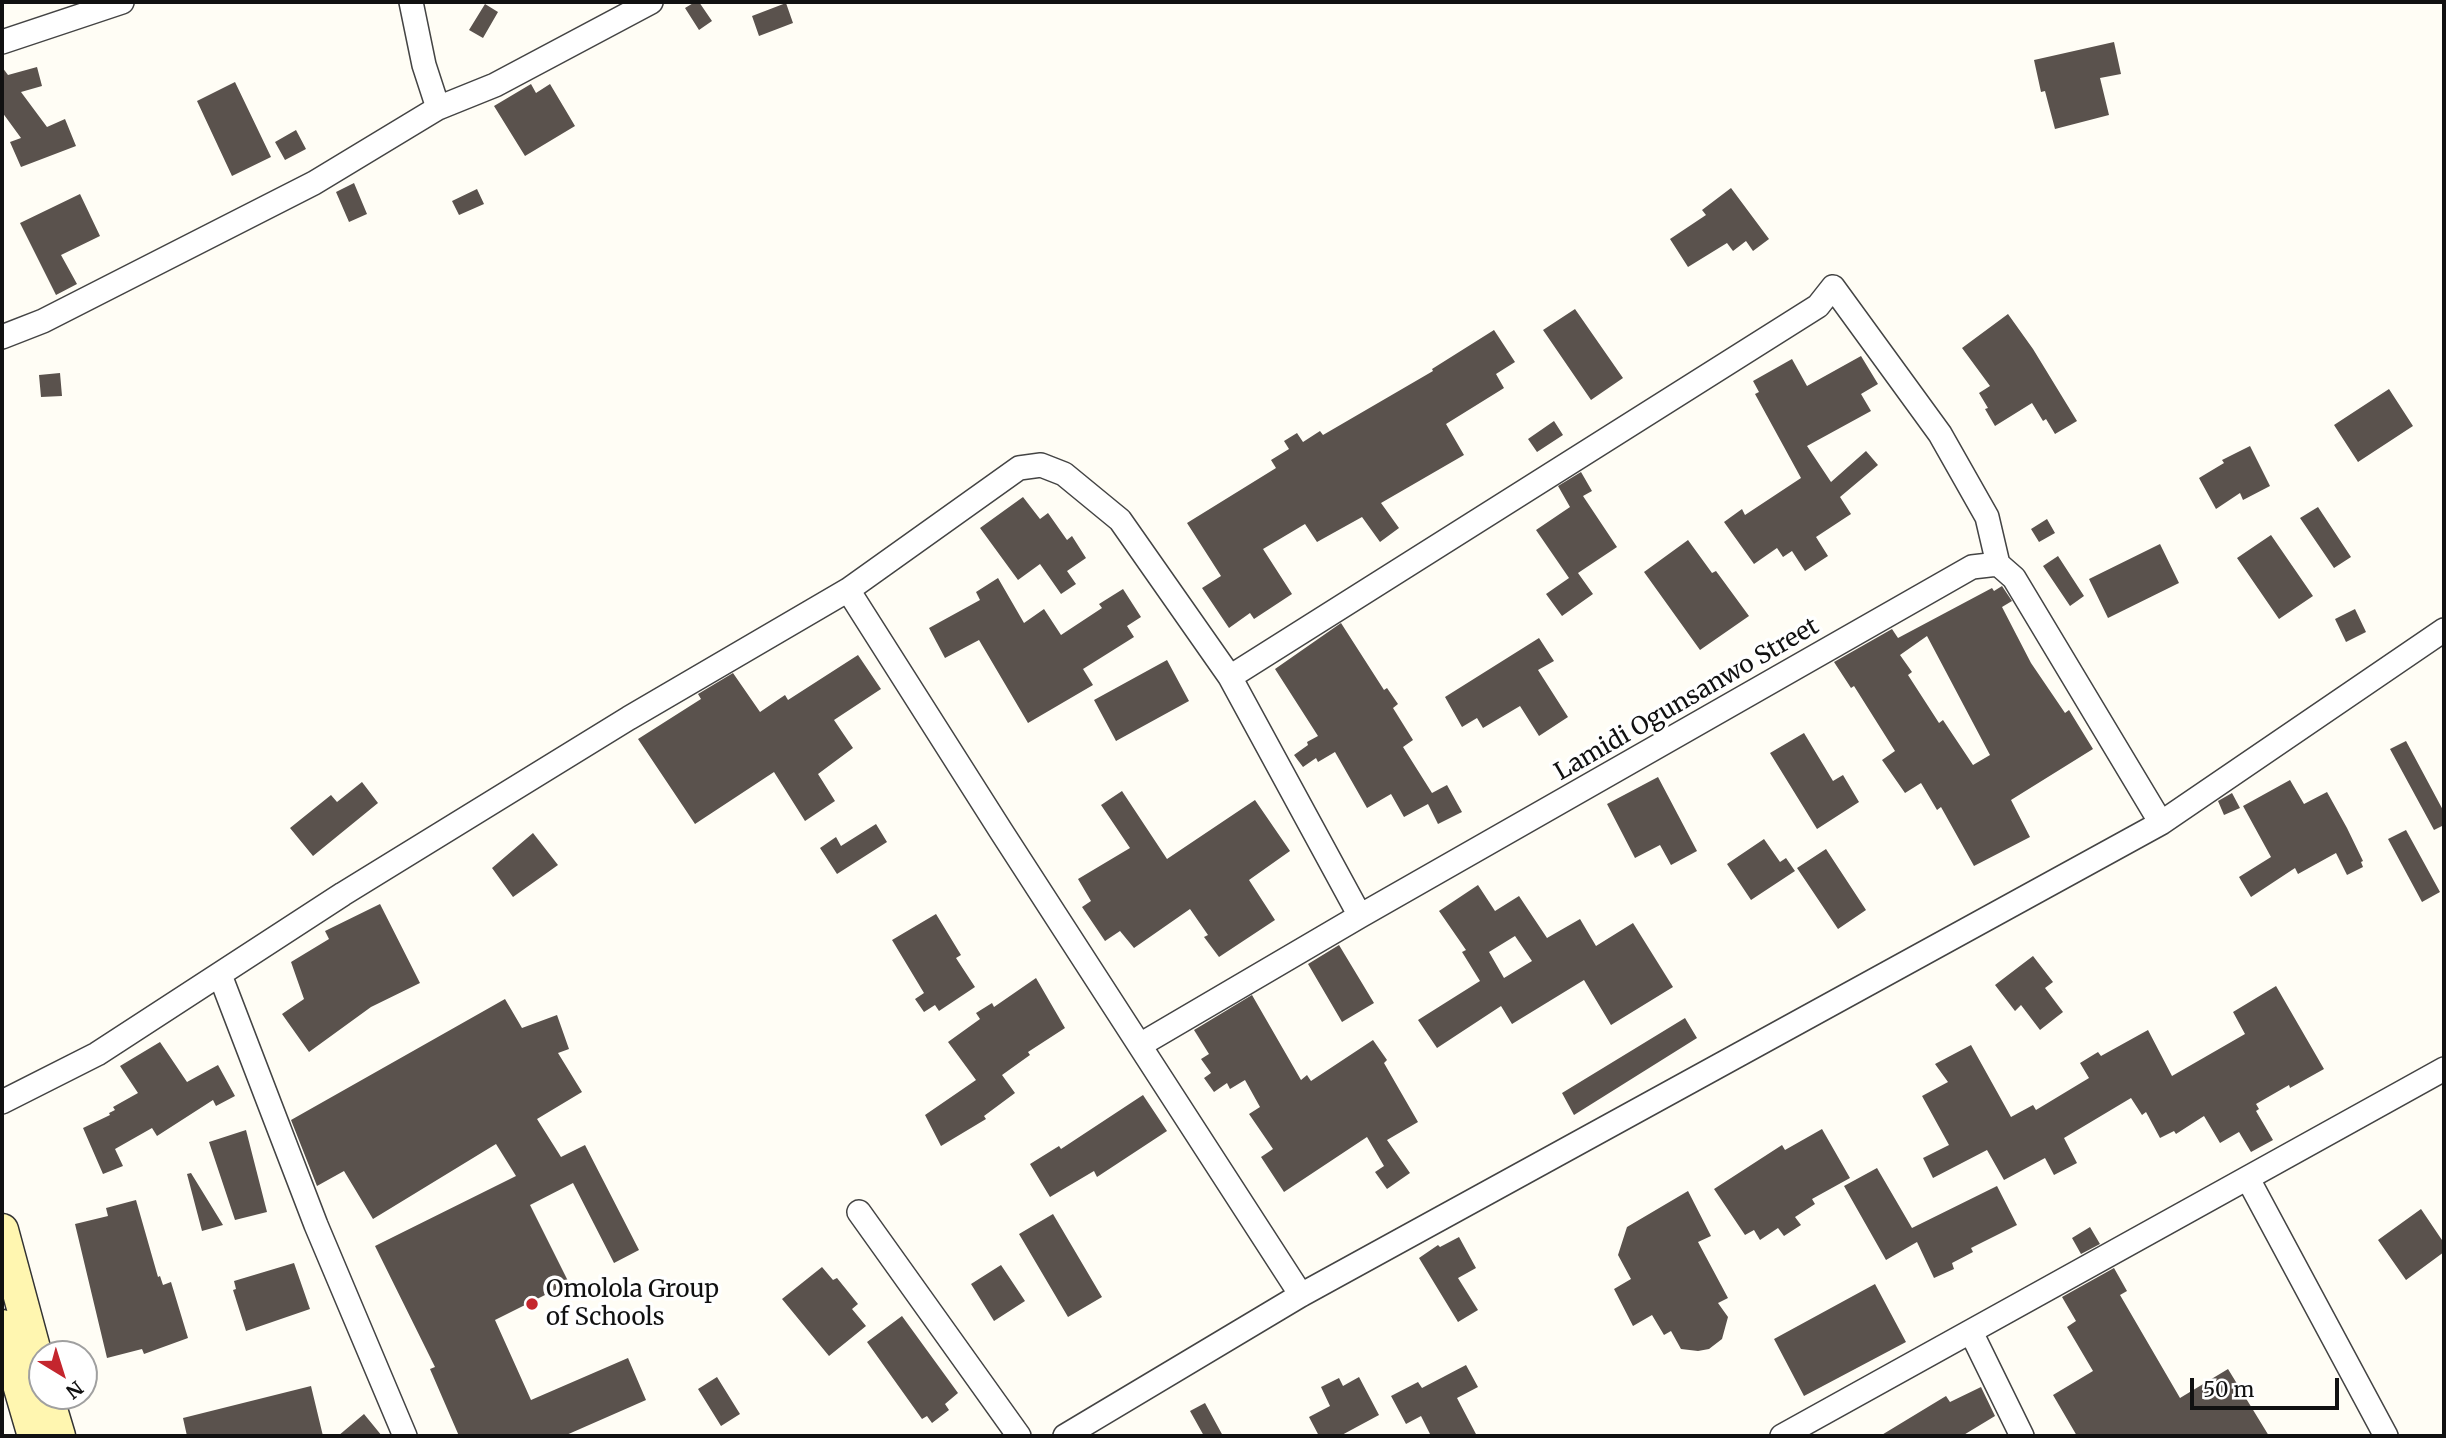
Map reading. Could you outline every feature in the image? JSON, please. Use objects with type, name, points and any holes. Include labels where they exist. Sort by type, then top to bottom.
[{"type":"main road","points":[[2,1230],[32,1340]]},
{"type":"main road","points":[[2,1326],[34,1436]]},
{"type":"main road","points":[[51,1410],[59,1436]]},
{"type":"street","points":[[411,2],[424,65],[438,108]]},
{"type":"street","points":[[2,337],[43,321],[314,183],[438,108],[495,85],[652,2]]},
{"type":"street","points":[[2,42],[109,4]]},
{"type":"street","points":[[1230,677],[1818,306],[1833,287],[1940,434],[1987,517],[1998,564],[2014,578],[2161,823]]},
{"type":"street","points":[[2,1101],[97,1055],[343,894],[617,725],[848,590],[1018,468],[1041,465],[1064,474],[1120,520],[1230,677],[1360,916]]},
{"type":"street","name":"Lamidi Ogunsanwo Street","points":[[1139,1045],[1972,567],[1998,564]]},
{"type":"street","points":[[848,590],[1301,1295]]},
{"type":"street","points":[[1065,1436],[1301,1295],[2161,823],[2444,630]]},
{"type":"street","points":[[220,975],[316,1225],[405,1436]]},
{"type":"street","points":[[1782,1436],[2444,1069]]},
{"type":"street","points":[[2248,1179],[2386,1436]]},
{"type":"street","points":[[859,1212],[1019,1436]]},
{"type":"street","points":[[1971,1332],[2022,1436]]},
{"type":"building","points":[[699,2],[712,21],[699,30],[685,8]]},
{"type":"building","points":[[786,3],[793,23],[759,36],[752,16]]},
{"type":"building","points":[[485,4],[498,12],[483,38],[469,30]]},
{"type":"building","points":[[2114,42],[2121,74],[2100,78],[2109,115],[2055,129],[2045,91],[2041,92],[2034,60]]},
{"type":"building","points":[[2,67],[8,75],[37,67],[42,86],[21,92],[47,127],[65,119],[76,146],[21,167],[10,142],[21,138],[2,112]]},
{"type":"building","points":[[235,82],[271,157],[232,176],[197,101]]},
{"type":"building","points":[[531,84],[536,93],[550,84],[575,126],[525,156],[494,106]]},
{"type":"building","points":[[296,130],[306,149],[285,160],[275,142]]},
{"type":"building","points":[[354,183],[367,214],[349,222],[336,192]]},
{"type":"building","points":[[1731,188],[1769,239],[1753,251],[1746,241],[1733,251],[1727,243],[1688,267],[1670,239],[1706,215],[1702,210]]},
{"type":"building","points":[[477,189],[484,204],[459,215],[452,201]]},
{"type":"building","points":[[80,194],[100,236],[61,255],[77,284],[56,295],[20,223]]},
{"type":"building","points":[[1575,309],[1623,378],[1591,400],[1543,330]]},
{"type":"building","points":[[2008,314],[2077,421],[2055,434],[2032,403],[1995,426],[1985,409],[1988,408],[1979,393],[1990,386],[1962,348]]},
{"type":"building","points":[[1494,330],[1515,362],[1496,374],[1504,388],[1446,424],[1464,455],[1381,503],[1399,528],[1380,542],[1362,517],[1317,542],[1305,524],[1263,549],[1292,594],[1254,619],[1250,613],[1229,628],[1202,588],[1221,576],[1187,523],[1276,468],[1271,460],[1289,449],[1284,441],[1297,433],[1303,442],[1320,431],[1323,435],[1433,371],[1432,369]]},
{"type":"building","points":[[1861,356],[1878,384],[1861,394],[1871,411],[1807,446],[1831,482],[1866,451],[1878,465],[1840,497],[1851,514],[1816,537],[1828,556],[1805,571],[1792,551],[1783,557],[1777,548],[1754,564],[1724,522],[1742,509],[1745,515],[1801,478],[1755,394],[1759,392],[1753,381],[1792,359],[1807,386]]},
{"type":"building","points":[[60,373],[62,396],[41,397],[39,375]]},
{"type":"building","points":[[2389,389],[2413,426],[2358,462],[2334,425]]},
{"type":"building","points":[[1554,421],[1563,435],[1537,452],[1528,439]]},
{"type":"building","points":[[2250,446],[2270,486],[2243,500],[2240,493],[2216,509],[2199,478],[2224,463],[2222,460]]},
{"type":"building","points":[[1581,472],[1592,491],[1583,496],[1617,547],[1578,573],[1593,594],[1562,616],[1546,594],[1569,578],[1536,530],[1570,507],[1558,486]]},
{"type":"building","points":[[1023,497],[1040,519],[1048,513],[1067,540],[1072,536],[1086,558],[1067,571],[1076,584],[1061,594],[1040,564],[1018,580],[980,528]]},
{"type":"building","points":[[2318,507],[2351,557],[2334,568],[2300,518]]},
{"type":"building","points":[[2047,519],[2055,533],[2039,542],[2031,529]]},
{"type":"building","points":[[2271,535],[2313,596],[2279,619],[2237,558]]},
{"type":"building","points":[[1688,540],[1712,573],[1716,571],[1749,616],[1700,650],[1644,572]]},
{"type":"building","points":[[2160,544],[2179,583],[2108,618],[2089,579]]},
{"type":"building","points":[[2058,556],[2084,596],[2070,606],[2043,566]]},
{"type":"building","points":[[998,578],[1024,623],[1044,609],[1061,635],[1102,608],[1099,604],[1123,589],[1141,617],[1127,626],[1134,637],[1083,669],[1093,685],[1028,723],[979,640],[945,658],[929,628],[980,600],[976,592]]},
{"type":"building","points":[[2002,586],[2012,601],[2002,607],[2031,663],[2065,713],[2069,710],[2093,749],[2011,800],[2030,837],[1974,866],[1941,807],[1937,810],[1921,783],[1905,793],[1882,760],[1895,751],[1854,686],[1851,688],[1834,662],[1892,629],[1898,638],[1992,588],[1994,591]],"holes":[[[1927,636],[1990,755],[1973,765],[1943,720],[1939,723],[1908,675],[1912,672],[1900,655]]]},
{"type":"building","points":[[2355,609],[2366,632],[2346,642],[2335,619]]},
{"type":"building","points":[[1341,623],[1384,690],[1387,688],[1398,704],[1393,708],[1413,740],[1403,747],[1432,793],[1447,785],[1462,812],[1438,824],[1428,804],[1404,817],[1391,794],[1367,808],[1335,752],[1318,762],[1316,758],[1303,767],[1294,755],[1308,745],[1307,742],[1318,736],[1275,669]]},
{"type":"building","points":[[1539,638],[1554,661],[1538,670],[1568,717],[1539,736],[1520,706],[1483,728],[1477,718],[1462,727],[1445,697]]},
{"type":"building","points":[[858,655],[881,689],[834,720],[853,748],[818,774],[835,801],[805,821],[774,772],[695,824],[638,739],[701,699],[698,694],[733,673],[760,712],[785,695],[788,700]]},
{"type":"building","points":[[1167,660],[1189,701],[1116,741],[1094,700]]},
{"type":"building","points":[[1804,733],[1833,781],[1843,775],[1859,802],[1817,829],[1770,753]]},
{"type":"building","points":[[2406,741],[2444,812],[2444,825],[2434,830],[2390,749]]},
{"type":"building","points":[[1658,777],[1697,851],[1671,865],[1660,845],[1635,858],[1607,804]]},
{"type":"building","points":[[2290,780],[2304,804],[2327,792],[2363,861],[2363,867],[2347,875],[2336,853],[2298,874],[2295,868],[2251,897],[2239,877],[2271,857],[2243,806]]},
{"type":"building","points":[[362,782],[378,803],[313,856],[290,828],[331,795],[337,802]]},
{"type":"building","points":[[1122,791],[1167,859],[1255,800],[1290,851],[1249,880],[1275,920],[1219,957],[1204,937],[1208,935],[1190,909],[1134,948],[1120,931],[1105,941],[1082,907],[1091,901],[1078,879],[1130,848],[1101,805]]},
{"type":"building","points":[[2232,793],[2240,808],[2224,815],[2218,801]]},
{"type":"building","points":[[876,824],[887,842],[837,874],[820,848],[836,837],[841,846]]},
{"type":"building","points":[[2406,830],[2440,892],[2422,902],[2388,839]]},
{"type":"building","points":[[533,833],[558,865],[513,897],[492,868]]},
{"type":"building","points":[[1764,839],[1780,862],[1786,858],[1795,871],[1751,900],[1727,864]]},
{"type":"building","points":[[1826,849],[1866,910],[1838,929],[1797,868]]},
{"type":"building","points":[[1478,885],[1495,911],[1519,896],[1547,938],[1580,919],[1596,946],[1633,923],[1673,987],[1611,1025],[1584,980],[1512,1024],[1501,1006],[1437,1048],[1418,1020],[1480,981],[1462,952],[1466,950],[1439,911]],"holes":[[[1515,936],[1532,961],[1504,978],[1489,952]]]},
{"type":"building","points":[[380,904],[420,983],[371,1007],[309,1052],[282,1014],[304,999],[291,962],[329,939],[325,931]]},
{"type":"building","points":[[936,914],[961,955],[956,958],[975,987],[939,1011],[935,1005],[924,1012],[915,999],[924,993],[892,940]]},
{"type":"building","points":[[1339,945],[1374,1003],[1342,1022],[1308,964]]},
{"type":"building","points":[[2033,956],[2053,982],[2045,988],[2063,1012],[2040,1030],[2021,1005],[2015,1011],[1995,985]]},
{"type":"building","points":[[1036,978],[1065,1028],[1028,1052],[1030,1055],[1002,1075],[1015,1093],[984,1116],[986,1119],[941,1146],[925,1115],[976,1080],[948,1042],[980,1019],[976,1013],[992,1003],[994,1007]]},
{"type":"building","points":[[2276,986],[2324,1069],[2256,1104],[2259,1109],[2256,1111],[2273,1140],[2251,1152],[2239,1132],[2220,1143],[2204,1116],[2176,1134],[2174,1131],[2160,1138],[2146,1112],[2142,1115],[2131,1098],[2064,1138],[2077,1163],[2054,1175],[2045,1158],[2004,1180],[1987,1150],[1933,1178],[1923,1158],[1949,1145],[1922,1096],[1948,1082],[1935,1064],[1971,1045],[2011,1117],[2033,1105],[2036,1110],[2089,1078],[2080,1063],[2098,1052],[2101,1056],[2148,1030],[2172,1076],[2245,1034],[2233,1012]]},
{"type":"building","points":[[1252,995],[1301,1080],[1307,1075],[1311,1081],[1373,1040],[1387,1060],[1384,1063],[1418,1122],[1387,1140],[1410,1173],[1387,1189],[1375,1172],[1384,1166],[1367,1137],[1284,1192],[1261,1157],[1273,1149],[1249,1114],[1260,1107],[1245,1080],[1230,1089],[1227,1083],[1214,1092],[1204,1078],[1211,1073],[1201,1059],[1209,1054],[1194,1030]]},
{"type":"building","points":[[505,999],[522,1028],[557,1015],[569,1049],[558,1053],[582,1092],[537,1119],[561,1157],[585,1145],[639,1250],[614,1263],[573,1183],[530,1205],[569,1283],[495,1320],[531,1400],[628,1358],[646,1400],[564,1436],[459,1436],[430,1369],[435,1367],[375,1246],[516,1176],[496,1144],[373,1219],[344,1171],[317,1186],[291,1120]]},
{"type":"building","points":[[1685,1018],[1697,1038],[1574,1115],[1562,1093]]},
{"type":"building","points":[[160,1042],[187,1082],[218,1065],[235,1096],[216,1106],[213,1100],[157,1136],[152,1128],[115,1149],[123,1166],[103,1174],[83,1128],[110,1115],[109,1113],[115,1110],[113,1107],[138,1093],[120,1066]]},
{"type":"building","points":[[1143,1095],[1167,1131],[1097,1177],[1094,1171],[1050,1197],[1030,1164],[1059,1146],[1061,1149]]},
{"type":"building","points":[[1822,1129],[1850,1178],[1812,1199],[1815,1204],[1795,1217],[1801,1225],[1784,1236],[1778,1228],[1760,1240],[1754,1230],[1745,1235],[1714,1189],[1782,1145],[1785,1150]]},
{"type":"building","points":[[246,1130],[267,1212],[235,1220],[209,1142]]},
{"type":"building","points":[[1877,1168],[1912,1228],[1997,1186],[2017,1225],[1971,1248],[1973,1252],[1952,1263],[1954,1269],[1934,1278],[1917,1242],[1886,1260],[1844,1186]]},
{"type":"building","points":[[191,1173],[223,1225],[202,1231],[187,1174]]},
{"type":"building","points":[[1688,1191],[1711,1236],[1698,1242],[1728,1298],[1718,1303],[1728,1317],[1722,1339],[1709,1349],[1698,1351],[1681,1349],[1671,1331],[1664,1335],[1652,1315],[1633,1326],[1614,1289],[1631,1279],[1618,1255],[1627,1227]]},
{"type":"building","points":[[136,1200],[158,1277],[160,1276],[163,1285],[171,1282],[188,1338],[144,1354],[142,1349],[107,1358],[75,1224],[108,1216],[106,1208]]},
{"type":"building","points":[[2421,1209],[2444,1243],[2444,1252],[2406,1280],[2378,1240]]},
{"type":"building","points":[[1053,1214],[1102,1297],[1068,1317],[1019,1234]]},
{"type":"building","points":[[2090,1227],[2100,1244],[2081,1254],[2072,1238]]},
{"type":"building","points":[[1459,1237],[1476,1268],[1458,1278],[1478,1310],[1458,1322],[1419,1258],[1438,1245],[1440,1247]]},
{"type":"building","points":[[294,1263],[310,1309],[246,1331],[233,1290],[236,1289],[234,1281]]},
{"type":"building","points":[[1001,1265],[1025,1301],[994,1321],[971,1284]]},
{"type":"building","points":[[822,1267],[833,1280],[837,1278],[858,1304],[852,1309],[866,1326],[829,1356],[782,1299]]},
{"type":"building","points":[[2114,1268],[2127,1291],[2120,1295],[2180,1398],[2228,1369],[2269,1436],[2077,1436],[2053,1395],[2093,1371],[2067,1327],[2076,1321],[2062,1297]]},
{"type":"building","points":[[1875,1284],[1906,1342],[1804,1396],[1774,1339]]},
{"type":"building","points":[[902,1316],[958,1393],[945,1404],[949,1410],[932,1423],[927,1416],[922,1419],[867,1342]]},
{"type":"building","points":[[1466,1365],[1478,1387],[1457,1398],[1477,1436],[1431,1436],[1421,1416],[1406,1424],[1391,1396],[1418,1382],[1422,1388]]},
{"type":"building","points":[[717,1377],[740,1414],[721,1426],[698,1389]]},
{"type":"building","points":[[1359,1377],[1379,1415],[1340,1436],[1319,1436],[1309,1417],[1330,1406],[1321,1387],[1339,1378],[1343,1386]]},
{"type":"building","points":[[311,1386],[323,1436],[187,1436],[183,1418]]},
{"type":"building","points":[[1981,1387],[1995,1416],[1962,1436],[1880,1436],[1946,1396],[1950,1402]]},
{"type":"building","points":[[1205,1403],[1223,1436],[1204,1436],[1190,1411]]},
{"type":"building","points":[[364,1414],[382,1436],[338,1436]]},
{"type":"place","name":"Omolola Group of Schools","points":[[532,1304]]}]
